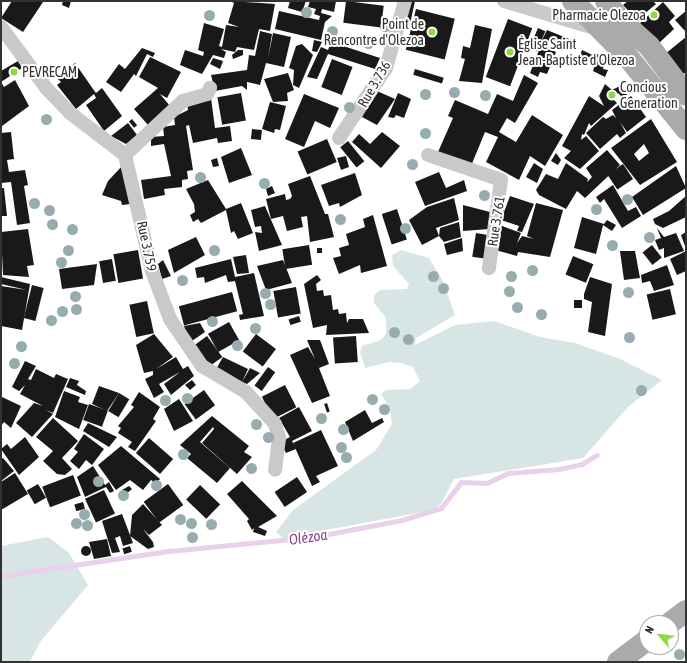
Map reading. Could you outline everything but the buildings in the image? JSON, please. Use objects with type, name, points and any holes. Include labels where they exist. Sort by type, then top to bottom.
[{"type":"main road","points":[[573,1],[601,30],[686,129]]},
{"type":"main road","points":[[606,1],[619,19],[649,46],[686,95]]},
{"type":"main road","points":[[618,662],[639,646]]},
{"type":"street","name":"Rue 3.736","points":[[338,138],[386,68],[405,1]]},
{"type":"street","points":[[504,1],[601,30]]},
{"type":"street","points":[[1,27],[47,89],[70,113],[125,155],[183,101],[207,94],[210,88]]},
{"type":"street","name":"Rue 3.759","points":[[125,155],[152,271],[170,319],[202,366],[246,392],[275,424],[279,438],[275,470]]},
{"type":"street","name":"Rue 3.761","points":[[428,155],[501,180],[489,268]]},
{"type":"shaded area","points":[[401,250],[429,258],[443,281],[455,315],[416,338],[415,345],[455,325],[494,321],[540,337],[575,343],[620,359],[662,380],[628,407],[583,458],[454,479],[441,504],[433,510],[283,538],[276,532],[293,510],[376,450],[392,424],[390,408],[381,394],[386,390],[410,389],[420,381],[413,367],[400,363],[389,362],[365,368],[360,352],[362,346],[381,340],[386,334],[386,318],[374,303],[374,295],[380,290],[407,289],[409,284],[393,266],[392,255]]},
{"type":"shaded area","points":[[48,537],[69,553],[88,585],[40,642],[30,662],[1,662],[1,546]]},
{"type":"waterway","name":"Olézoa","points":[[1,576],[169,551],[313,537],[402,520],[441,508],[461,482],[487,483],[508,473],[559,469],[582,464],[597,455]]},
{"type":"place","name":"Pharmacie Olezoa","points":[[654,15]]},
{"type":"place","name":"Point de Rencontre d'Olezoa","points":[[432,32]]},
{"type":"place","name":"Église Saint Jean-Baptiste d'Olezoa","points":[[510,52]]},
{"type":"place","name":"PEVRECAM","points":[[14,72]]},
{"type":"place","name":"Concious Generation","points":[[612,95]]}]
